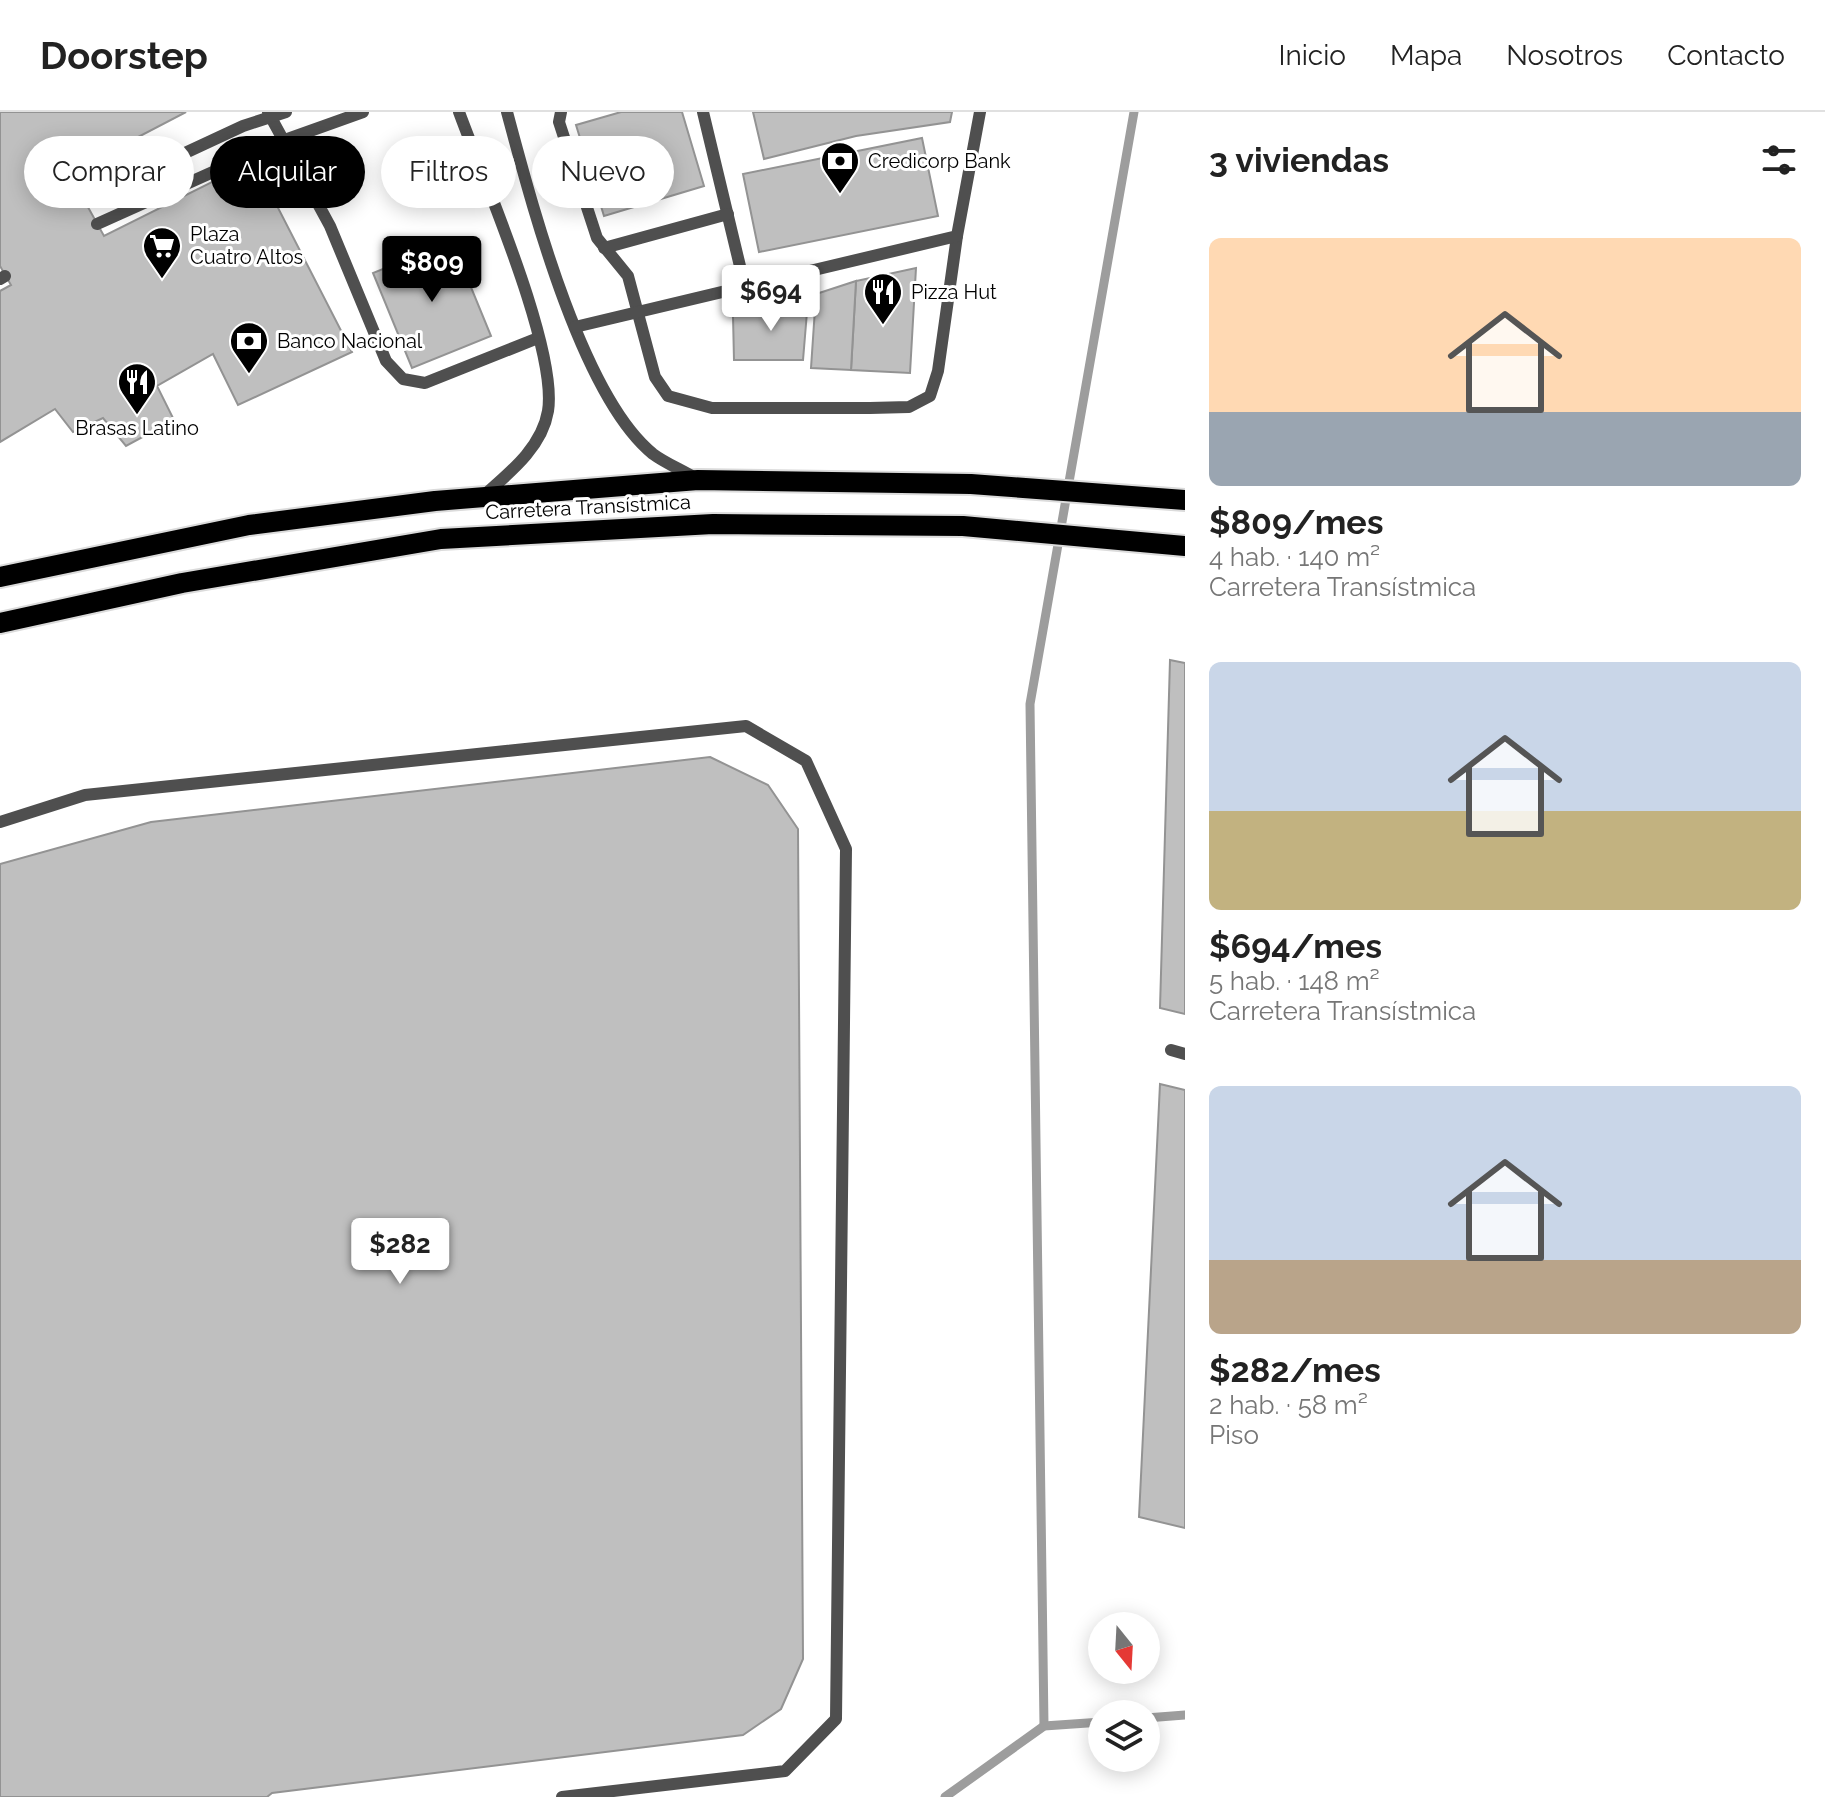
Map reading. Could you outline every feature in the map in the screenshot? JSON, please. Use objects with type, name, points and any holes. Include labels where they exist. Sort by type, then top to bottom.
[{"type":"main road","name":"Carretera Transístmica","points":[[0,577],[249,525],[482,497],[698,480],[971,484],[1185,500]]},
{"type":"main road","name":"Carretera Transístmica","points":[[0,623],[182,583],[441,539],[713,524],[963,526],[1185,546]]},
{"type":"lane","points":[[194,149],[269,115],[286,112]]},
{"type":"lane","points":[[296,136],[363,112]]},
{"type":"lane","points":[[459,112],[549,377],[548,413],[525,459],[482,497]]},
{"type":"lane","points":[[507,112],[575,327],[618,412],[652,453],[698,480]]},
{"type":"lane","points":[[561,112],[559,122],[597,238],[628,276],[655,377],[668,396],[684,403],[712,408],[909,407],[930,396],[980,112]]},
{"type":"lane","points":[[703,112],[745,287]]},
{"type":"lane","points":[[269,115],[280,136]]},
{"type":"lane","points":[[97,224],[210,173]]},
{"type":"lane","points":[[320,208],[386,361],[403,379],[425,383],[538,338]]},
{"type":"lane","points":[[604,248],[728,214]]},
{"type":"lane","points":[[575,327],[957,236]]},
{"type":"lane","points":[[0,822],[85,795],[746,726],[806,761],[846,849],[836,1719],[785,1771],[562,1797]]},
{"type":"lane","points":[[1171,1050],[1185,1054]]},
{"type":"building","name":"Plaza Cuatro Altos","points":[[0,112],[186,112],[140,136],[24,136],[24,208],[88,208],[104,236],[160,208],[194,208],[194,191],[210,183],[210,208],[278,208],[352,352],[238,405],[213,354],[157,386],[174,420],[126,446],[103,418],[73,432],[55,409],[0,442],[0,291],[11,285],[0,266]]},
{"type":"building","points":[[621,112],[682,112],[704,186],[674,195],[674,136],[579,136],[576,125]]},
{"type":"building","points":[[753,112],[952,112],[950,122],[856,136],[764,159]]},
{"type":"building","name":"Credicorp Bank","points":[[922,138],[938,216],[759,252],[743,174]]},
{"type":"building","points":[[602,208],[631,208],[604,216]]},
{"type":"building","points":[[452,241],[491,336],[412,368],[373,273]]},
{"type":"building","name":"Pizza Hut","points":[[916,268],[910,373],[851,370],[856,281]]},
{"type":"building","points":[[856,281],[851,370],[811,368],[816,294]]},
{"type":"building","points":[[808,300],[803,360],[734,360],[733,316]]},
{"type":"building","points":[[1170,660],[1185,663],[1185,1014],[1160,1008]]},
{"type":"building","points":[[710,757],[768,785],[798,829],[803,1659],[781,1709],[743,1735],[272,1793],[267,1797],[0,1797],[0,864],[151,822]]},
{"type":"building","points":[[1160,1084],[1185,1090],[1185,1528],[1139,1517]]},
{"type":"waterway","points":[[1044,1726],[1030,704],[1134,112]]},
{"type":"waterway","points":[[1160,1717],[1185,1715]]},
{"type":"waterway","points":[[945,1797],[1044,1726],[1088,1723]]},
{"type":"place","name":"Credicorp Bank","points":[[840,195]]},
{"type":"place","name":"Plaza Cuatro Altos","points":[[162,280]]},
{"type":"place","name":"Pizza Hut","points":[[883,326]]},
{"type":"place","name":"Banco Nacional","points":[[249,375]]},
{"type":"place","name":"Brasas Latino","points":[[137,416]]}]
